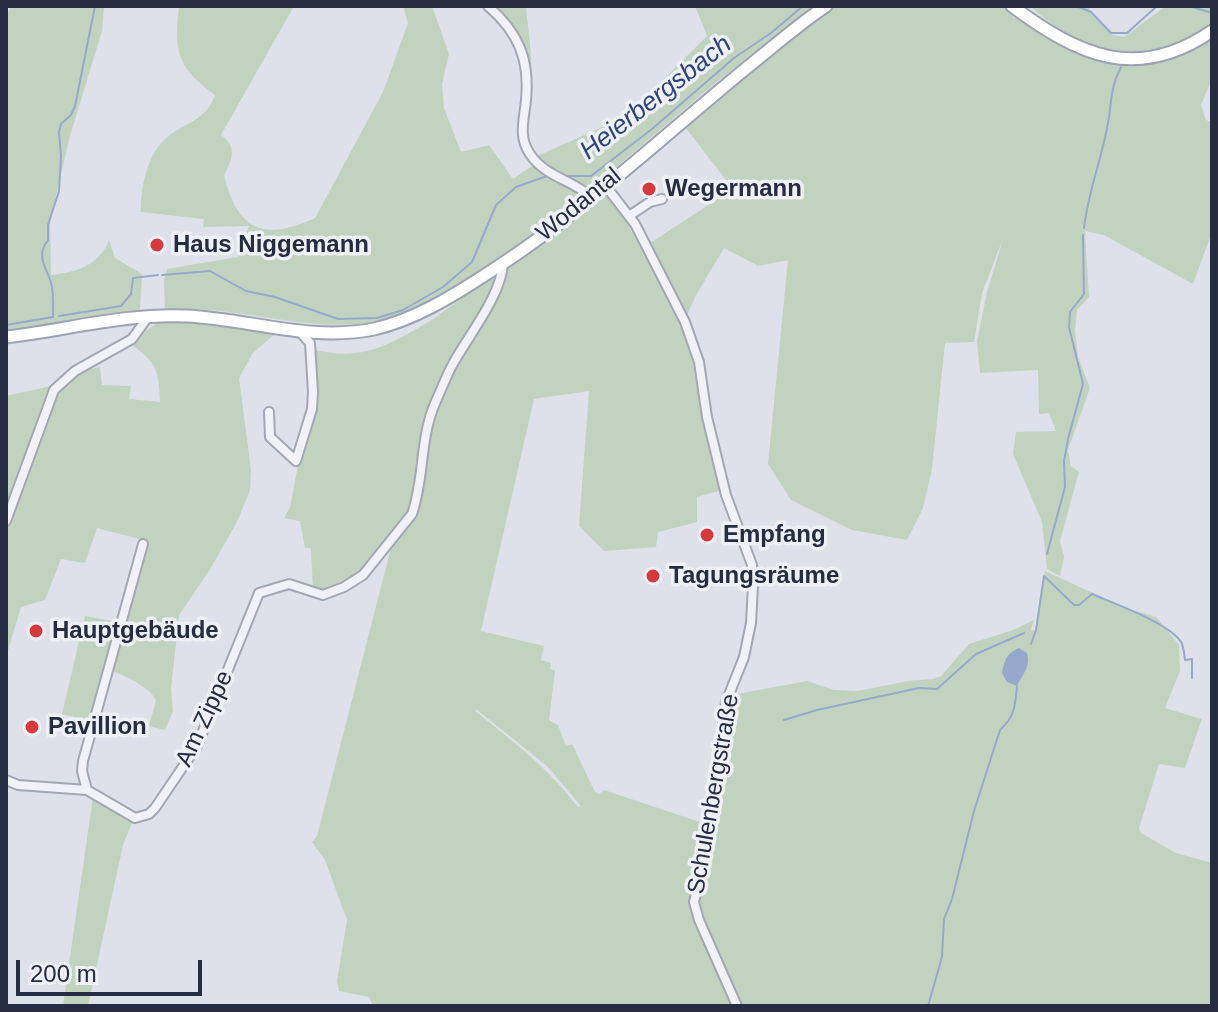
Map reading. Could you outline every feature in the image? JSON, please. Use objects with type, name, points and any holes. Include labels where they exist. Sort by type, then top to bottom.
[{"type":"main road","name":"Wodantal","points":[[6,337],[148,317],[216,318],[299,331],[359,331],[401,321],[435,305],[503,263],[591,197],[826,6]]},
{"type":"main road","points":[[1012,6],[1066,42],[1113,58],[1143,59],[1166,54],[1212,31]]},
{"type":"street","points":[[488,6],[520,43],[526,85],[523,143],[533,158],[551,174],[591,197]]},
{"type":"street","name":"Schulenbergstraße","points":[[605,185],[629,216],[674,298],[694,347],[726,495],[752,565],[751,623],[744,657],[726,702],[704,862],[694,902],[737,1006]]},
{"type":"street","points":[[629,216],[650,202],[662,199]]},
{"type":"street","name":"Am Zippe","points":[[6,780],[18,785],[87,790],[131,816],[149,814],[168,792],[197,746],[259,593],[289,584],[317,595],[330,594],[363,575],[412,514],[423,441],[434,405],[453,363],[492,297],[503,273],[503,263]]},
{"type":"street","points":[[6,521],[54,390],[75,371],[132,339],[148,317]]},
{"type":"street","points":[[269,412],[270,437],[296,461],[312,409],[313,392],[310,343],[299,331]]},
{"type":"street","points":[[87,790],[83,761],[143,544]]},
{"type":"green space","points":[[11,6],[104,6],[102,31],[70,136],[50,221],[51,275],[69,272],[93,262],[109,240],[115,258],[142,274],[140,311],[6,332],[6,18]]},
{"type":"green space","points":[[179,6],[294,6],[221,135],[231,148],[231,158],[224,175],[230,194],[245,219],[255,226],[281,229],[315,218],[383,92],[408,23],[403,6],[432,6],[449,54],[442,84],[444,108],[461,152],[489,145],[513,179],[535,164],[553,179],[582,193],[582,196],[477,274],[417,307],[388,318],[342,325],[220,311],[165,309],[164,280],[167,269],[238,257],[249,226],[203,227],[204,219],[141,212],[146,174],[158,147],[171,134],[206,111],[215,95],[193,76],[181,58],[177,36]]},
{"type":"green space","points":[[490,6],[526,6],[531,60],[528,86],[521,42]]},
{"type":"green space","points":[[695,6],[813,6],[713,85],[589,190],[566,181],[535,157],[618,120],[641,102],[707,36]]},
{"type":"green space","points":[[834,6],[1007,6],[1013,18],[1019,17],[1067,48],[1112,63],[1159,61],[1212,36],[1212,79],[1201,105],[1206,120],[1212,122],[1212,232],[1193,284],[1104,235],[1085,231],[1089,297],[1077,310],[1075,331],[1078,357],[1090,388],[1068,450],[1071,466],[1079,472],[1060,541],[1064,557],[1060,576],[1047,569],[1042,522],[1013,454],[1016,432],[1056,431],[1049,413],[1039,414],[1038,370],[980,373],[977,341],[987,292],[1004,236],[982,293],[974,342],[945,343],[932,469],[923,508],[907,540],[852,530],[791,500],[768,464],[788,260],[758,266],[724,248],[685,320],[650,243],[733,189],[685,127]]},
{"type":"green space","points":[[1030,6],[1090,6],[1089,12],[1113,35],[1124,37],[1166,6],[1212,6],[1212,23],[1165,46],[1141,51],[1118,50],[1073,37]]},
{"type":"green space","points":[[604,192],[625,220],[684,323],[693,347],[722,490],[697,497],[697,522],[658,532],[656,547],[604,551],[579,526],[589,391],[534,399],[481,631],[544,646],[541,660],[551,663],[550,669],[555,670],[549,720],[558,725],[566,746],[572,744],[595,792],[599,794],[604,790],[712,826],[725,715],[732,695],[807,681],[834,690],[858,691],[941,676],[969,644],[1034,620],[1031,630],[1035,630],[1045,571],[1123,607],[1156,617],[1179,645],[1180,671],[1165,708],[1202,719],[1185,768],[1159,764],[1139,828],[1141,833],[1176,853],[1212,863],[1212,1006],[373,1006],[369,997],[339,991],[337,981],[347,920],[325,860],[312,842],[317,836],[393,540],[349,582],[313,591],[311,548],[305,548],[300,521],[284,518],[290,507],[299,460],[314,409],[312,349],[346,354],[375,349],[432,320]],"holes":[[[476,709],[548,767],[581,806],[578,807],[543,768]]]},
{"type":"green space","points":[[160,321],[200,321],[277,332],[253,353],[239,378],[251,470],[250,490],[237,522],[179,615],[171,689],[173,711],[165,730],[149,726],[156,700],[153,695],[136,682],[110,671],[147,541],[97,528],[85,563],[61,559],[45,600],[21,607],[6,657],[6,528],[59,387],[81,371],[100,367],[102,385],[131,386],[129,399],[160,402],[159,381],[154,367],[145,355],[129,343]]},
{"type":"green space","points":[[51,386],[6,512],[6,396]]},
{"type":"green space","points":[[85,616],[118,622],[92,721],[62,714]]},
{"type":"green space","points":[[93,797],[133,820],[123,845],[88,1006],[63,1006]]},
{"type":"water","points":[[1019,648],[1027,653],[1028,663],[1017,686],[1007,682],[1002,673],[1007,658]]},
{"type":"waterway","points":[[6,325],[53,317],[52,287],[42,252],[48,240],[48,225],[59,191],[59,132],[61,124],[75,106],[95,6]]},
{"type":"waterway","name":"Heierbergsbach","points":[[565,176],[591,176],[652,129],[734,58],[803,6]]},
{"type":"waterway","name":"Heierbergsbach","points":[[1076,6],[1091,12],[1111,33],[1127,33],[1157,6]]},
{"type":"waterway","name":"Heierbergsbach","points":[[1189,6],[1212,13]]},
{"type":"waterway","points":[[1084,228],[1113,88],[1121,67]]},
{"type":"waterway","name":"Heierbergsbach","points":[[162,275],[210,271],[246,291],[275,297],[338,319],[377,318],[403,310],[443,287],[472,262],[496,205],[516,187],[547,176]]},
{"type":"waterway","points":[[1047,554],[1065,487],[1064,461],[1083,384],[1069,327],[1070,312],[1084,294],[1083,235]]},
{"type":"waterway","name":"Heierbergsbach","points":[[59,316],[121,306],[131,294],[133,278],[158,275]]},
{"type":"waterway","points":[[1044,576],[1074,605],[1079,605],[1092,594],[1165,628],[1181,642],[1185,660],[1192,659],[1192,678]]},
{"type":"waterway","points":[[1031,644],[1044,576]]},
{"type":"waterway","points":[[784,720],[919,688],[937,689],[976,654],[1024,633]]},
{"type":"waterway","points":[[928,1006],[942,957],[944,919],[974,811],[1000,730],[1013,710],[1017,686]]},
{"type":"place","name":"Wegermann","points":[[649,189]]},
{"type":"place","name":"Haus Niggemann","points":[[157,245]]},
{"type":"place","name":"Empfang","points":[[707,535]]},
{"type":"place","name":"Tagungsräume","points":[[653,576]]},
{"type":"place","name":"Hauptgebäude","points":[[36,631]]},
{"type":"place","name":"Pavillion","points":[[32,727]]}]
